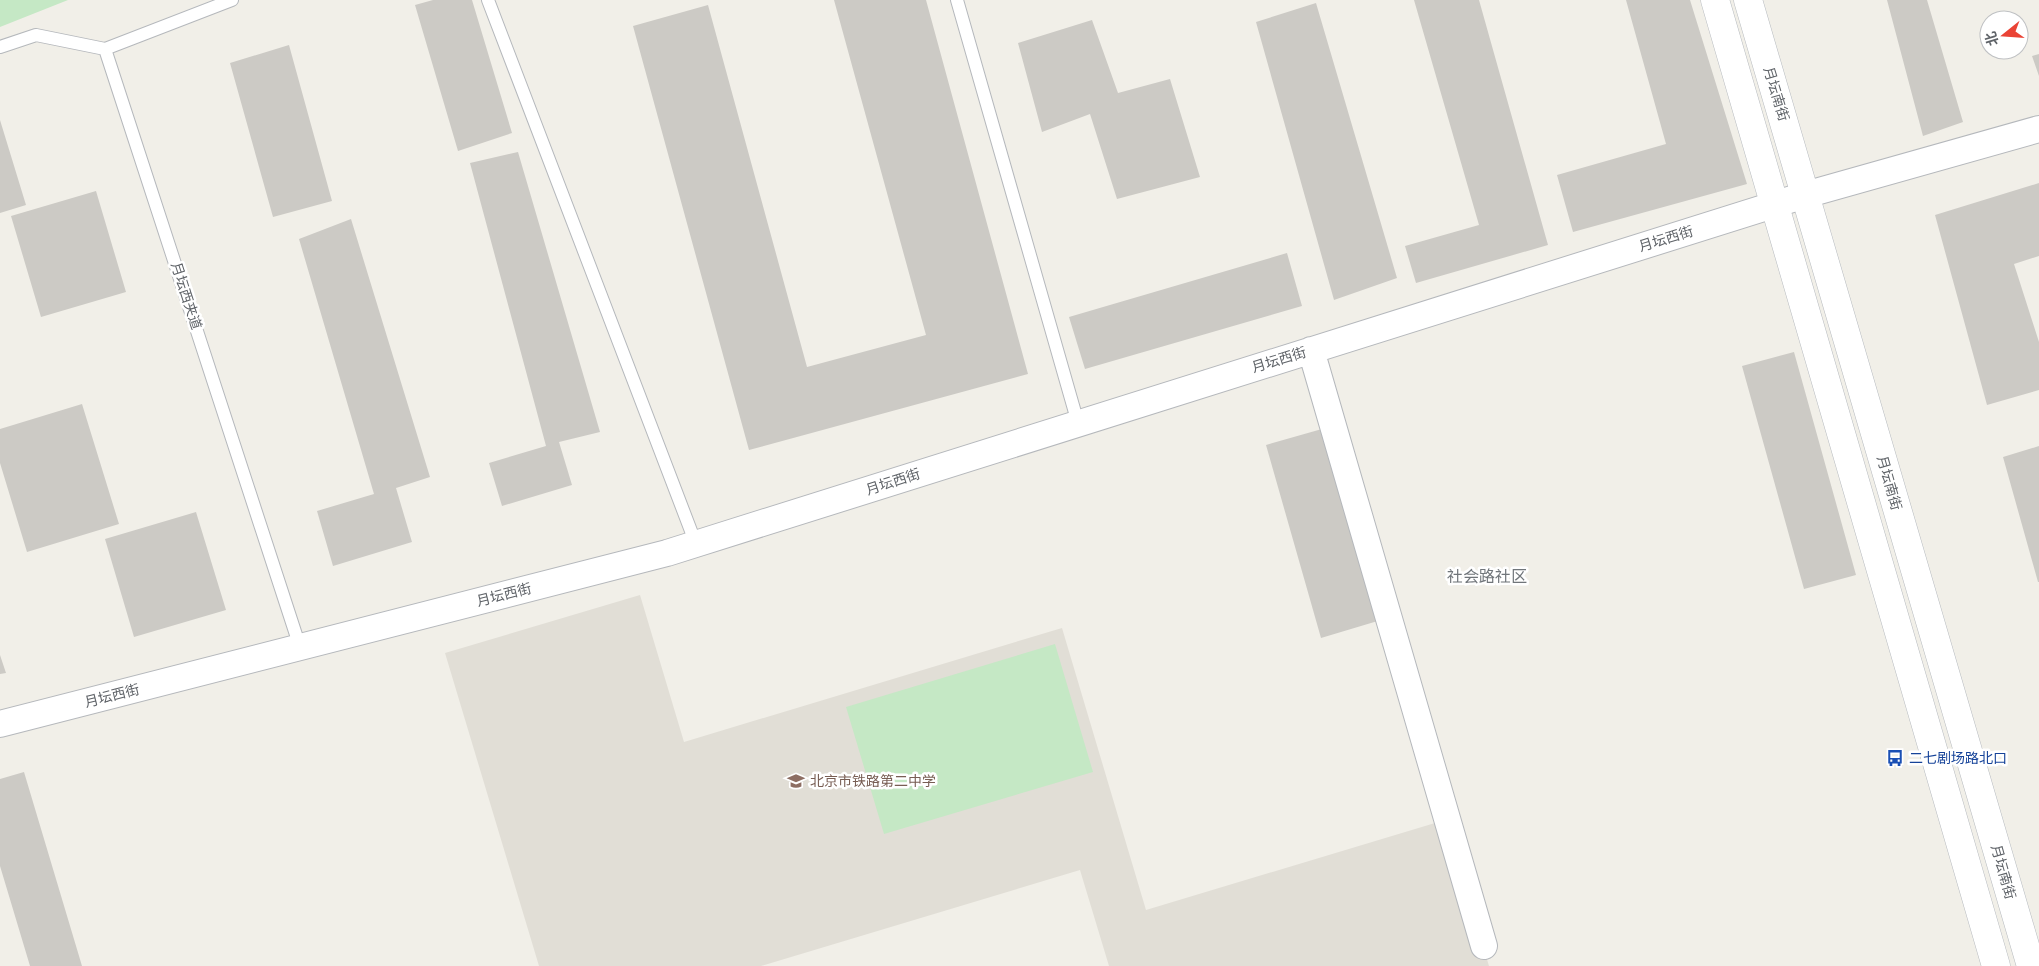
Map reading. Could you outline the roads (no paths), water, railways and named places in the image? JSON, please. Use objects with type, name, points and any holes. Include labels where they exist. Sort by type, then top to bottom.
[{"type":"main road","points":[[1715,0],[1996,966]]},
{"type":"main road","name":"月坛南街","points":[[1748,0],[2031,966]]},
{"type":"street","name":"月坛西街","points":[[0,724],[696,544],[1776,206],[1805,195],[2039,129]]},
{"type":"street","points":[[1311,350],[1484,946]]},
{"type":"lane","points":[[0,47],[36,35],[105,49],[232,0]]},
{"type":"lane","points":[[488,0],[696,544]]},
{"type":"lane","points":[[957,0],[1078,423]]},
{"type":"lane","name":"月坛西夹道","points":[[105,49],[300,647]]},
{"type":"place","name":"二七剧场路北口","points":[[1895,758]]},
{"type":"place","name":"北京市铁路第二中学","points":[[796,781]]},
{"type":"district","name":"社会路社区","points":[[1487,577]]}]
